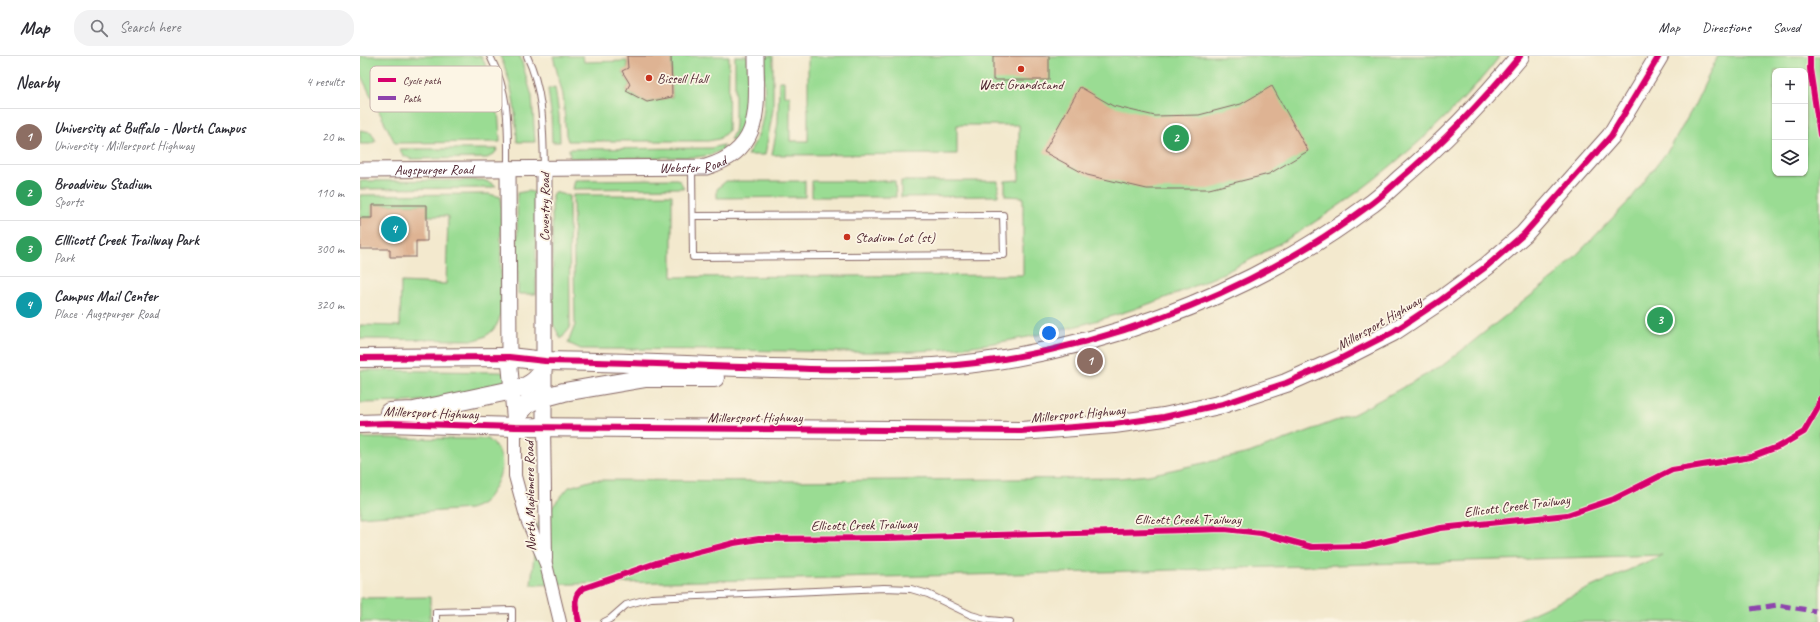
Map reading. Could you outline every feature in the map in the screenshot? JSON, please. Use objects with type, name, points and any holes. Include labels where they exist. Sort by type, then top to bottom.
[{"type":"main road","points":[[360,358],[509,357],[545,361],[779,368],[934,366],[992,360],[1067,346],[1134,326],[1202,301],[1262,274],[1316,242],[1368,207],[1431,152],[1484,100],[1520,56]]},
{"type":"main road","name":"Millersport Highway","points":[[360,424],[388,423],[515,428],[1021,431],[1114,424],[1164,417],[1223,404],[1286,383],[1338,360],[1393,332],[1441,300],[1487,266],[1524,234],[1610,136],[1659,56]]},
{"type":"main road","points":[[360,415],[414,411],[513,390],[531,384],[541,375],[545,361]]},
{"type":"main road","points":[[515,428],[518,415],[526,405],[544,396],[646,378],[714,378],[779,368]]},
{"type":"street","name":"Webster Road","points":[[544,168],[692,168],[706,167],[726,159],[742,146],[748,138],[756,116],[756,56]]},
{"type":"street","points":[[508,168],[509,357],[513,390],[515,428]]},
{"type":"street","name":"Augspurger Road","points":[[360,170],[544,168]]},
{"type":"street","name":"Coventry Road","points":[[544,168],[544,427]]},
{"type":"street","name":"North Maplemere Road","points":[[544,427],[546,564]]},
{"type":"street","name":"North Maplemere Road","points":[[515,428],[515,476],[527,520],[546,564],[560,622]]},
{"type":"lane","points":[[490,56],[494,66]]},
{"type":"lane","name":"Coventry Road","points":[[527,56],[537,82],[541,99],[544,168]]},
{"type":"lane","points":[[502,86],[505,94],[508,116],[508,168]]},
{"type":"lane","points":[[692,168],[693,256],[1004,255],[1004,215],[693,216]]},
{"type":"lane","points":[[604,622],[610,619],[626,605],[651,598],[884,588],[911,589],[934,597],[971,615],[989,620],[1010,622]]},
{"type":"lane","points":[[436,622],[436,612],[512,610],[512,622]]},
{"type":"green space","points":[[360,56],[481,56],[486,66],[370,66],[370,94],[360,74]]},
{"type":"green space","points":[[500,56],[520,56],[532,96],[535,142],[517,142],[513,98],[508,77]]},
{"type":"green space","points":[[553,56],[583,56],[584,62],[627,61],[628,68],[622,72],[630,84],[626,91],[647,102],[672,97],[671,56],[729,56],[728,131],[719,139],[708,141],[568,141],[566,135],[563,95]]},
{"type":"green space","points":[[735,56],[748,56],[749,90],[747,111],[744,121],[740,131],[733,141],[730,140],[734,132],[735,125]]},
{"type":"green space","points":[[763,56],[773,56],[773,109],[765,155],[747,155],[759,132],[762,120],[764,107]]},
{"type":"green space","points":[[808,56],[1500,56],[1476,85],[1436,126],[1393,164],[1345,201],[1295,235],[1243,264],[1188,289],[1133,310],[1075,326],[1016,339],[935,350],[852,352],[581,349],[568,343],[575,325],[573,195],[672,195],[672,277],[1023,275],[1023,197],[1005,196],[1005,181],[1019,180],[1019,125],[957,125],[957,154],[772,155],[778,123],[779,81],[784,81],[784,96],[790,96],[790,141],[808,141]]},
{"type":"green space","points":[[1718,56],[1820,56],[1820,622],[1514,622],[1662,555],[1141,571],[531,585],[537,525],[569,487],[593,480],[786,481],[1120,478],[1149,475],[1249,453],[1354,414],[1442,366],[1557,275],[1630,200],[1672,145],[1694,106]]},
{"type":"green space","points":[[555,87],[559,115],[560,142],[552,142],[551,112],[548,89]]},
{"type":"green space","points":[[379,112],[498,112],[500,142],[395,143]]},
{"type":"green space","points":[[360,130],[371,132],[376,141],[370,144],[360,144]]},
{"type":"green space","points":[[723,145],[723,149],[711,155],[697,157],[570,158],[569,149],[711,148]]},
{"type":"green space","points":[[399,149],[498,149],[493,155],[487,158],[411,159],[404,156]]},
{"type":"green space","points":[[677,179],[684,188],[573,189],[575,180]]},
{"type":"green space","points":[[483,180],[496,186],[490,188],[360,189],[360,181]]},
{"type":"green space","points":[[726,181],[805,181],[805,197],[717,198],[717,189]]},
{"type":"green space","points":[[812,181],[895,181],[896,197],[812,197]]},
{"type":"green space","points":[[901,181],[998,181],[998,196],[901,197]]},
{"type":"green space","points":[[528,191],[536,193],[536,294],[518,294],[517,193]]},
{"type":"green space","points":[[554,192],[569,196],[570,328],[561,339],[553,324],[552,195]]},
{"type":"green space","points":[[489,194],[501,197],[501,309],[499,320],[494,329],[486,336],[475,340],[360,339],[360,325],[400,326],[401,282],[446,284],[448,216],[427,216],[427,205],[372,205],[372,218],[360,218],[360,195]]},
{"type":"green space","points":[[360,370],[501,372],[507,374],[505,386],[442,399],[408,402],[360,403]]},
{"type":"green space","points":[[360,438],[488,439],[498,450],[501,456],[502,463],[500,476],[486,500],[483,503],[469,509],[360,517]]},
{"type":"green space","points":[[430,597],[430,622],[360,622],[360,598]]},
{"type":"building","name":"Bissell Hall","points":[[627,56],[671,56],[672,97],[647,102],[626,91],[630,84],[622,71],[628,68]]},
{"type":"building","name":"West Grandstand","points":[[993,56],[1049,56],[1049,80],[993,80]]},
{"type":"building","points":[[1272,86],[1308,151],[1269,174],[1209,189],[1147,189],[1087,175],[1044,152],[1080,87],[1113,106],[1155,116],[1199,115],[1241,104]]},
{"type":"building","points":[[372,205],[427,205],[427,241],[416,241],[416,257],[390,257],[390,249],[360,249],[360,218],[372,218]]},
{"type":"marked path","points":[[1751,609],[1777,605],[1815,611]]},
{"type":"cycle path","points":[[360,358],[509,357],[545,361],[787,368],[884,369],[933,367],[990,361],[1047,351],[1105,336],[1161,317],[1216,295],[1269,269],[1320,240],[1376,201],[1448,136],[1492,89],[1520,56]]},
{"type":"cycle path","points":[[360,424],[388,423],[515,427],[1021,431],[1114,424],[1164,417],[1223,404],[1286,383],[1338,360],[1393,332],[1441,300],[1487,266],[1524,234],[1611,136],[1659,56]]},
{"type":"cycle path","points":[[1810,56],[1810,69],[1820,135]]},
{"type":"cycle path","name":"Ellicott Creek Trailway","points":[[579,622],[576,598],[577,594],[584,588],[656,563],[734,543],[759,539],[885,538],[1225,529],[1261,533],[1312,547],[1365,546],[1441,528],[1567,515],[1614,499],[1672,470],[1751,457],[1780,446],[1804,432],[1819,406],[1820,400]]},
{"type":"place","name":"West Grandstand","points":[[1021,69]]},
{"type":"place","name":"Bissell Hall","points":[[649,78]]},
{"type":"place","name":"Broadview Stadium","points":[[1176,138]]},
{"type":"place","name":"Campus Mail Center","points":[[394,229]]},
{"type":"place","name":"Stadium Lot (st)","points":[[847,237]]},
{"type":"place","name":"Elllicott Creek Trailway Park","points":[[1660,320]]},
{"type":"place","name":"University at Buffalo - North Campus","points":[[1090,361]]}]
